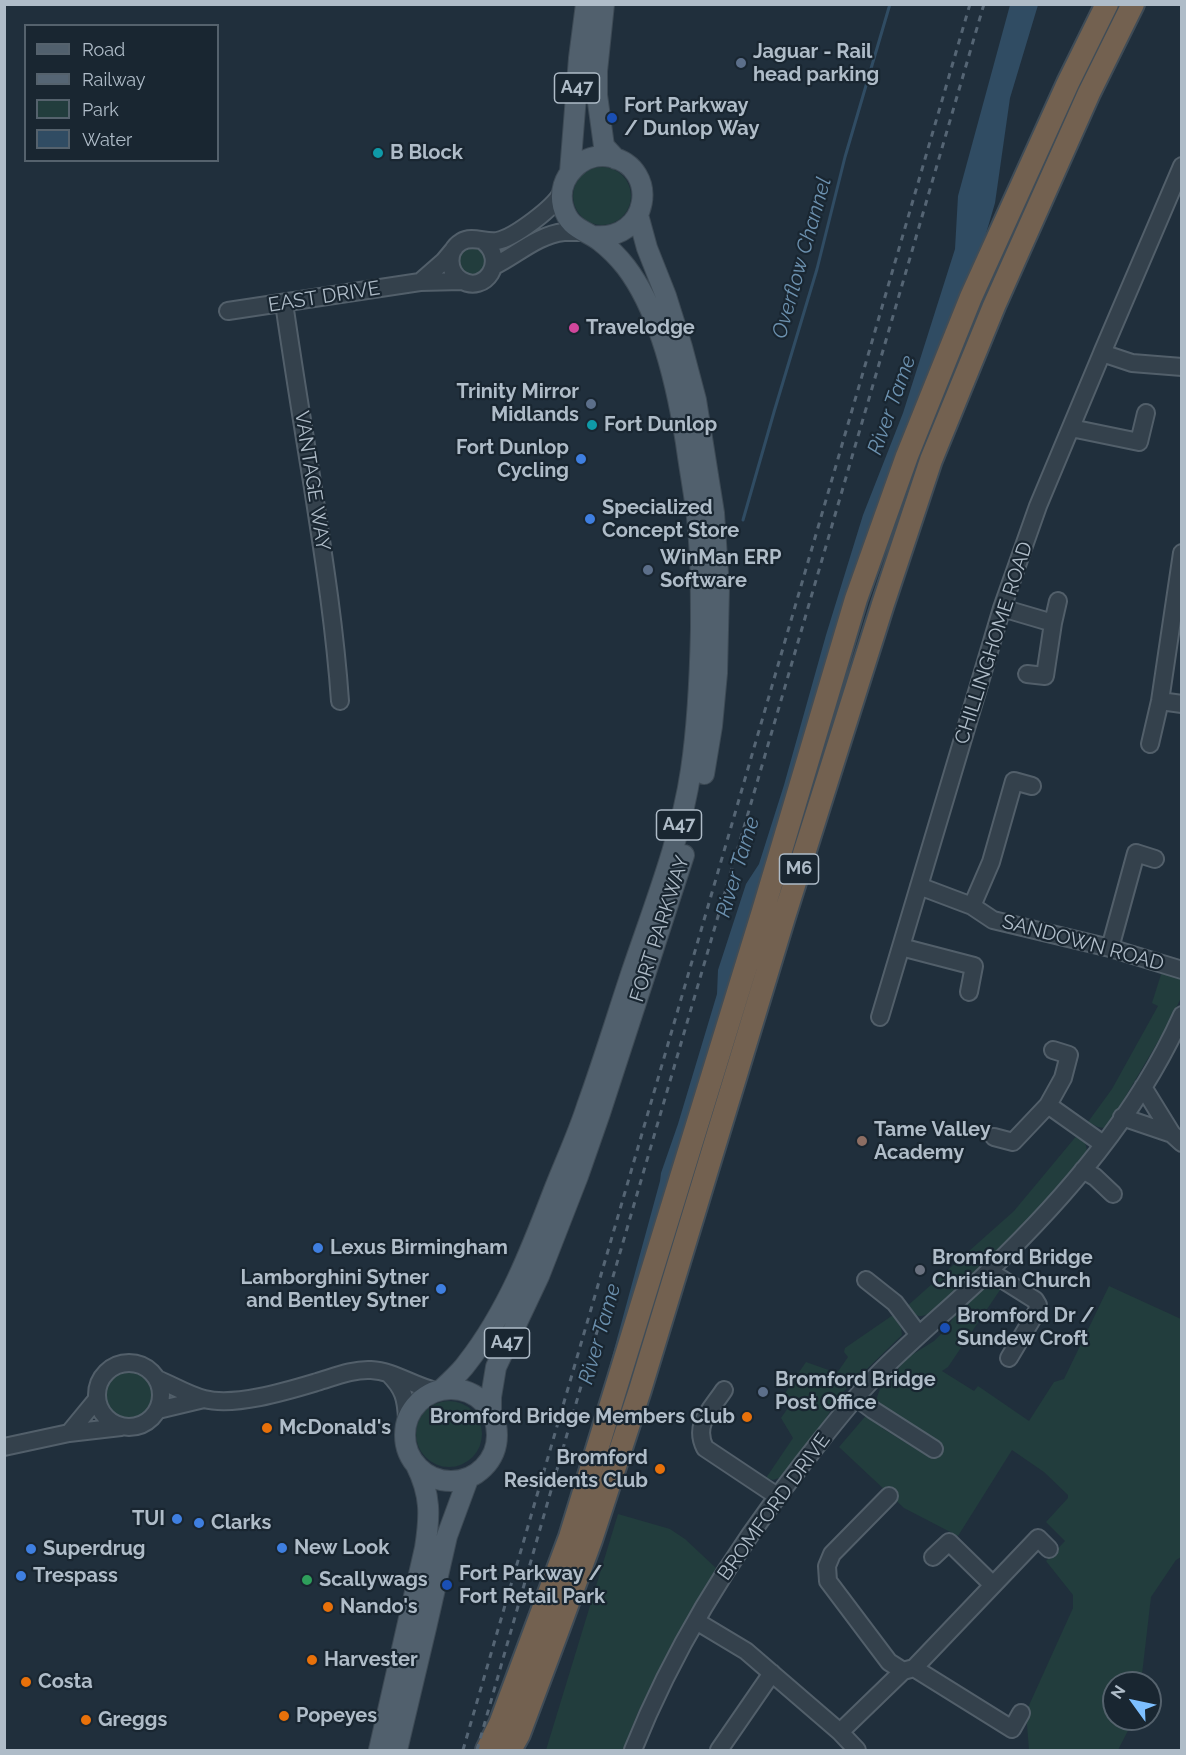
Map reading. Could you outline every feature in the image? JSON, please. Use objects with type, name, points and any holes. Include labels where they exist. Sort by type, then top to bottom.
[{"type":"highway","name":"M6","points":[[487,1750],[500,1724],[570,1537],[753,944],[856,598],[908,456],[971,297],[1068,83],[1107,4]]},
{"type":"highway","name":"M6","points":[[510,1750],[519,1734],[574,1585],[640,1390],[788,906],[931,460],[994,306],[1089,93],[1133,4]]},
{"type":"main road","name":"A47","points":[[562,192],[570,172],[579,58],[586,4]]},
{"type":"main road","name":"FORT PARKWAY","points":[[397,1750],[447,1536],[468,1479],[486,1465],[496,1446],[491,1397],[496,1367],[539,1276],[578,1176],[674,890],[693,822],[712,726],[717,673],[719,588],[714,513],[696,400],[682,347],[666,296],[647,248],[638,215],[643,200],[641,185],[630,167],[616,159],[604,146],[597,95],[597,71],[604,4]]},
{"type":"main road","points":[[570,172],[591,158],[608,156],[616,159]]},
{"type":"main road","name":"FORT PARKWAY","points":[[407,1419],[422,1398],[439,1390],[465,1367],[483,1342],[502,1310],[538,1231],[590,1098],[675,838],[691,774],[700,675],[701,582],[697,511],[680,406],[664,346],[636,281],[622,262],[601,242],[577,229],[568,218],[563,206],[562,192]]},
{"type":"main road","points":[[588,234],[603,237],[614,235],[624,231],[638,215]]},
{"type":"main road","points":[[439,1390],[454,1389],[472,1394],[485,1404],[491,1414]]},
{"type":"main road","points":[[379,1750],[429,1522],[429,1506],[424,1481],[410,1457],[406,1442],[407,1419]]},
{"type":"main road","points":[[416,1465],[437,1479],[468,1479]]},
{"type":"street","name":"CHILLINGHOME ROAD","points":[[880,1017],[1002,608],[1038,506],[1182,166]]},
{"type":"street","points":[[420,282],[462,241],[472,239],[483,242],[499,241],[549,210],[562,192]]},
{"type":"street","points":[[494,266],[534,242],[549,236],[562,232],[588,234]]},
{"type":"street","points":[[454,249],[450,257],[455,275],[462,281],[479,282],[489,275],[494,266],[491,249],[483,242]]},
{"type":"street","name":"EAST DRIVE","points":[[228,312],[420,282],[462,281]]},
{"type":"street","name":"VANTAGE WAY","points":[[284,303],[326,572],[340,701]]},
{"type":"street","points":[[1102,352],[1132,363],[1182,368]]},
{"type":"street","points":[[1071,429],[1139,442],[1146,413]]},
{"type":"street","points":[[1150,744],[1160,700],[1182,553]]},
{"type":"street","points":[[1027,675],[1045,676],[1058,601]]},
{"type":"street","points":[[1002,608],[1053,623]]},
{"type":"street","points":[[1160,700],[1182,704]]},
{"type":"street","points":[[972,906],[992,862],[1014,781],[1032,786]]},
{"type":"street","points":[[1110,948],[1136,853],[1155,859]]},
{"type":"street","name":"SANDOWN ROAD","points":[[919,886],[972,906],[993,920],[1110,948],[1182,970]]},
{"type":"street","points":[[901,947],[974,966],[969,992]]},
{"type":"street","name":"BROMFORD DRIVE","points":[[633,1750],[645,1720],[696,1621],[732,1561],[777,1496],[827,1432],[873,1379],[1043,1218],[1122,1118],[1143,1087],[1182,1015]]},
{"type":"street","points":[[994,1137],[1012,1142],[1048,1105],[1063,1078],[1069,1055],[1053,1050]]},
{"type":"street","points":[[1143,1087],[1177,1139]]},
{"type":"street","points":[[1048,1105],[1103,1144]]},
{"type":"street","points":[[1122,1118],[1177,1139]]},
{"type":"street","points":[[1083,1170],[1095,1177],[1113,1194]]},
{"type":"street","points":[[989,1271],[1035,1300],[1038,1305],[1037,1311],[1010,1358]]},
{"type":"street","points":[[866,1280],[895,1303],[919,1335]]},
{"type":"street","points":[[131,1363],[141,1365],[150,1371],[157,1379],[161,1389],[158,1410],[151,1419],[132,1428],[112,1423],[105,1416],[97,1399],[103,1377],[110,1370],[131,1363]]},
{"type":"street","points":[[158,1410],[204,1399],[239,1400],[290,1391],[350,1372],[370,1370],[389,1373],[418,1386],[439,1390]]},
{"type":"street","points":[[389,1373],[398,1383],[406,1399],[407,1419]]},
{"type":"street","points":[[157,1379],[204,1399]]},
{"type":"street","points":[[724,1390],[701,1425],[700,1437],[705,1448],[777,1496]]},
{"type":"street","points":[[857,1398],[934,1449]]},
{"type":"street","points":[[69,1433],[97,1399]]},
{"type":"street","points":[[4,1447],[69,1433],[121,1426]]},
{"type":"street","points":[[889,1496],[832,1554],[827,1566],[828,1581],[889,1662],[908,1669],[1012,1728],[1021,1713]]},
{"type":"street","points":[[840,1732],[908,1669],[1038,1538],[1049,1549]]},
{"type":"street","points":[[933,1557],[949,1542],[993,1585]]},
{"type":"street","points":[[696,1621],[746,1651],[840,1732],[857,1750]]},
{"type":"street","points":[[719,1750],[772,1673]]},
{"type":"green space","points":[[602,167],[618,172],[626,180],[631,196],[626,212],[618,220],[602,225],[586,220],[578,212],[573,196],[578,180],[586,172]]},
{"type":"green space","points":[[476,245],[487,254],[485,269],[470,275],[460,270],[457,257],[462,248]]},
{"type":"green space","points":[[1163,968],[1181,976],[1181,998],[1166,1028],[1111,1121],[1104,1128],[1098,1127],[1088,1122],[1112,1089],[1158,1006],[1152,1003]]},
{"type":"green space","points":[[1078,1134],[1085,1141],[1087,1151],[1076,1167],[1028,1221],[934,1311],[919,1316],[905,1308],[1014,1211]]},
{"type":"green space","points":[[983,1282],[1002,1287],[948,1367],[942,1371],[974,1391],[978,1386],[1029,1421],[1054,1382],[1064,1379],[1109,1286],[1181,1319],[1181,1557],[1176,1560],[1151,1597],[1142,1671],[1102,1671],[1102,1731],[1128,1731],[1118,1750],[1029,1750],[1026,1712],[1073,1608],[1073,1595],[1046,1561],[1065,1541],[1046,1522],[1068,1498],[1068,1495],[1044,1472],[1012,1450],[958,1536],[904,1508],[839,1447],[869,1412],[885,1423],[882,1428],[932,1459],[938,1449],[876,1400],[881,1386],[910,1356],[934,1341],[947,1328],[961,1305]]},
{"type":"green space","points":[[893,1315],[901,1328],[902,1335],[840,1395],[820,1428],[782,1477],[773,1480],[766,1478],[793,1438],[781,1418],[790,1405],[781,1399],[806,1362],[837,1373],[848,1357],[844,1352],[845,1348]]},
{"type":"green space","points":[[130,1367],[145,1372],[153,1380],[158,1395],[153,1410],[145,1418],[130,1423],[115,1418],[107,1410],[102,1395],[107,1380],[115,1372]]},
{"type":"green space","points":[[455,1401],[473,1410],[480,1421],[482,1434],[480,1447],[473,1458],[462,1465],[443,1467],[425,1458],[418,1447],[416,1428],[425,1410],[436,1403]]},
{"type":"green space","points":[[618,1514],[670,1529],[685,1539],[717,1569],[638,1712],[623,1750],[546,1750]]},
{"type":"water","points":[[1010,5],[1038,5],[1010,98],[995,203],[955,339],[886,524],[576,1541],[523,1750],[505,1750],[661,1173],[717,994],[718,970],[746,884],[759,864],[863,515],[903,413],[955,249],[958,196]]},
{"type":"waterway","name":"Overflow Channel","points":[[743,520],[817,269],[845,157],[890,4]]},
{"type":"railway","points":[[463,1750],[970,4]]},
{"type":"railway","points":[[477,1750],[984,4]]},
{"type":"place","name":"Jaguar - Rail head parking","points":[[741,63]]},
{"type":"place","name":"Fort Parkway / Dunlop Way","points":[[612,118]]},
{"type":"place","name":"B Block","points":[[378,153]]},
{"type":"place","name":"Travelodge","points":[[574,328]]},
{"type":"place","name":"Trinity Mirror Midlands","points":[[591,404]]},
{"type":"place","name":"Fort Dunlop","points":[[592,425]]},
{"type":"place","name":"Fort Dunlop Cycling","points":[[581,459]]},
{"type":"place","name":"Specialized Concept Store","points":[[590,519]]},
{"type":"place","name":"WinMan ERP Software","points":[[648,570]]},
{"type":"place","name":"Tame Valley Academy","points":[[862,1141]]},
{"type":"place","name":"Lexus Birmingham","points":[[318,1248]]},
{"type":"place","name":"Bromford Bridge Christian Church","points":[[920,1270]]},
{"type":"place","name":"Lamborghini Sytner and Bentley Sytner","points":[[441,1289]]},
{"type":"place","name":"Bromford Dr / Sundew Croft","points":[[945,1328]]},
{"type":"place","name":"Bromford Bridge Post Office","points":[[763,1392]]},
{"type":"place","name":"Bromford Bridge Members Club","points":[[747,1417]]},
{"type":"place","name":"McDonald's","points":[[267,1428]]},
{"type":"place","name":"Bromford Residents Club","points":[[660,1469]]},
{"type":"place","name":"TUI","points":[[177,1519]]},
{"type":"place","name":"Clarks","points":[[199,1523]]},
{"type":"place","name":"New Look","points":[[282,1548]]},
{"type":"place","name":"Superdrug","points":[[31,1549]]},
{"type":"place","name":"Trespass","points":[[21,1576]]},
{"type":"place","name":"Scallywags","points":[[307,1580]]},
{"type":"place","name":"Fort Parkway / Fort Retail Park","points":[[447,1585]]},
{"type":"place","name":"Nando's","points":[[328,1607]]},
{"type":"place","name":"Harvester","points":[[312,1660]]},
{"type":"place","name":"Costa","points":[[26,1682]]},
{"type":"place","name":"Popeyes","points":[[284,1716]]},
{"type":"place","name":"Greggs","points":[[86,1720]]},
{"type":"water label","name":"River Tame","points":[[892,405]]},
{"type":"water label","name":"River Tame","points":[[738,867]]},
{"type":"water label","name":"River Tame","points":[[600,1334]]}]
